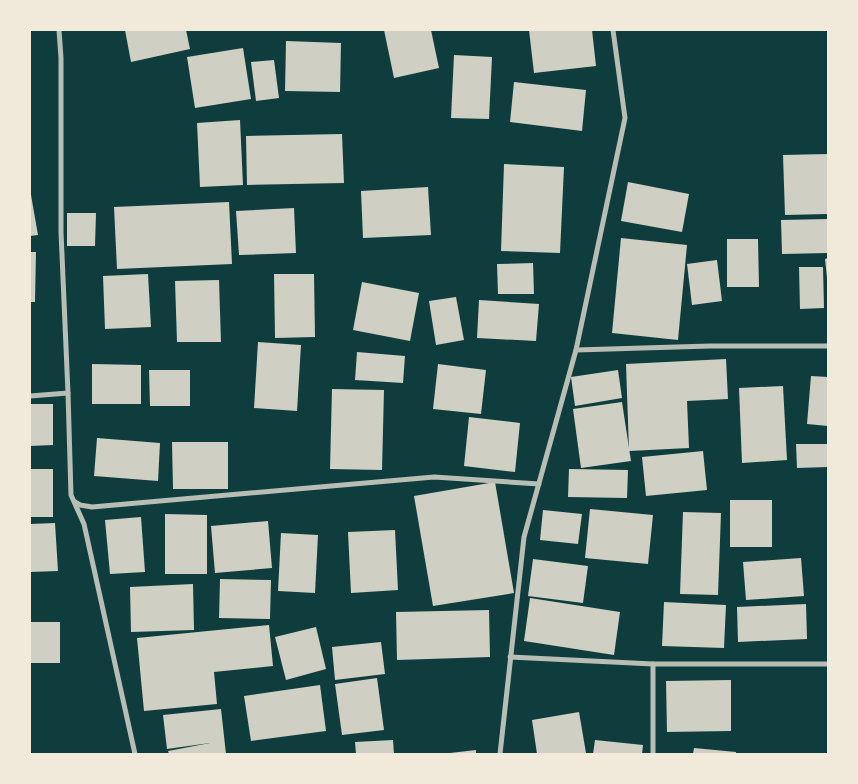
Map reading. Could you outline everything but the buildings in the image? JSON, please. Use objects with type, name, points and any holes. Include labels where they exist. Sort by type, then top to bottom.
[{"type":"street","points":[[59,30],[62,58],[61,232],[71,495],[84,524],[135,754]]},
{"type":"street","points":[[500,754],[524,537],[576,350],[625,118],[614,30]]},
{"type":"street","points":[[576,350],[710,346],[828,346]]},
{"type":"street","points":[[30,396],[68,393]]},
{"type":"street","points":[[71,495],[75,502],[80,505],[92,507],[434,477],[539,484]]},
{"type":"street","points":[[510,657],[653,664],[828,664]]},
{"type":"street","points":[[653,664],[653,754]]}]
